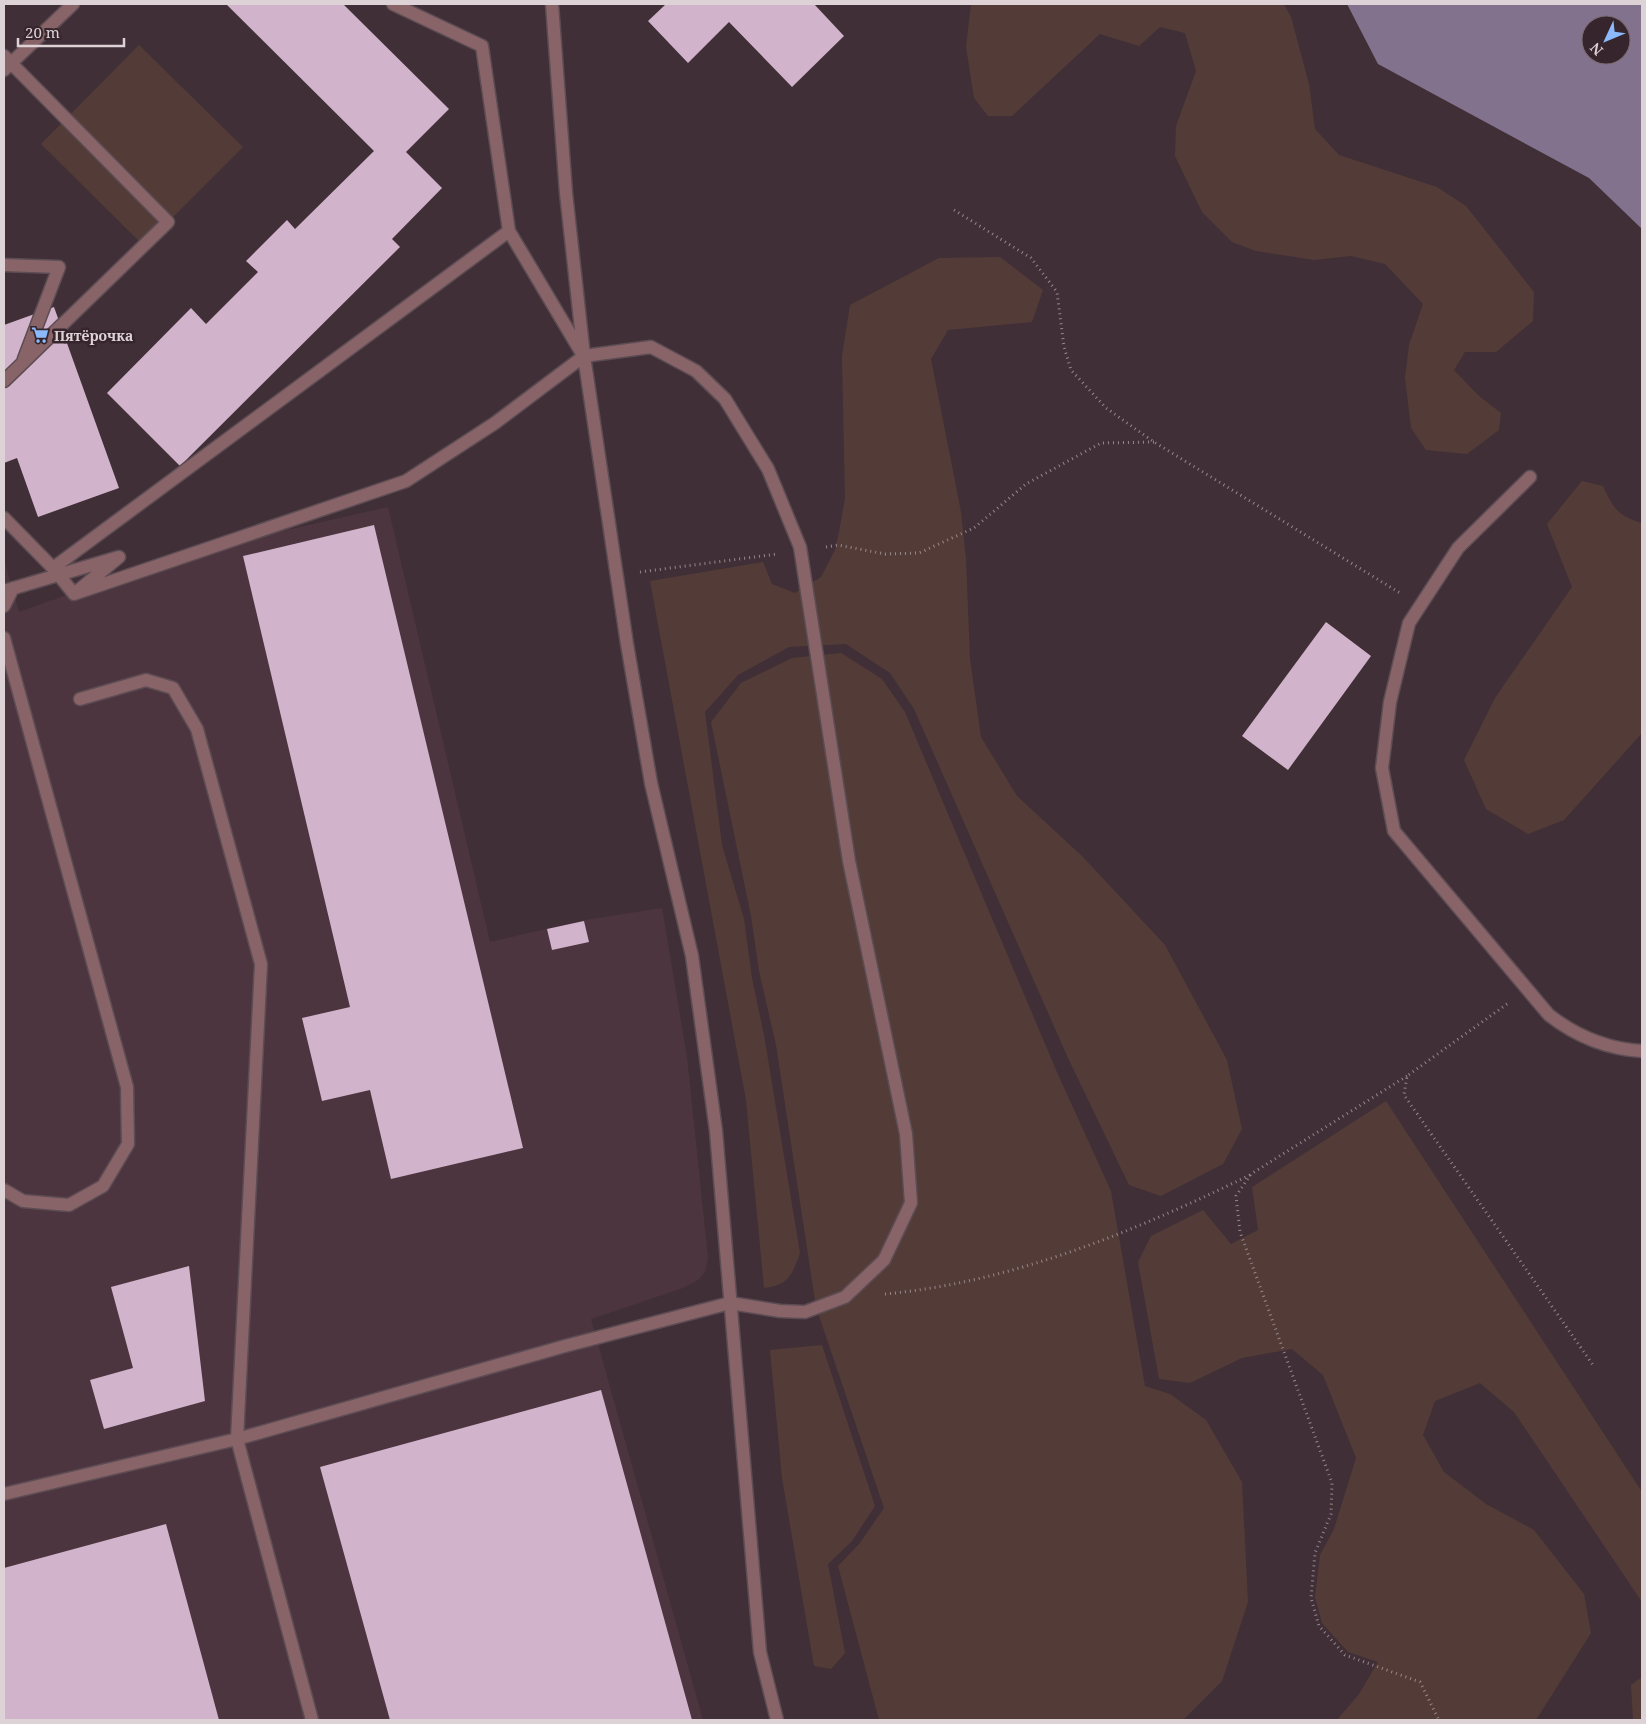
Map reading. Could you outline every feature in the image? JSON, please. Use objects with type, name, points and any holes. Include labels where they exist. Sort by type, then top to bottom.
[{"type":"lane","points":[[4,70],[73,4]]},
{"type":"lane","points":[[393,4],[482,46],[509,231],[584,356]]},
{"type":"lane","points":[[552,4],[566,193],[584,356],[617,575],[652,783],[692,956],[716,1131],[760,1652],[778,1720]]},
{"type":"lane","points":[[4,56],[168,222],[4,381]]},
{"type":"lane","points":[[53,568],[509,231]]},
{"type":"lane","points":[[4,265],[60,267],[22,364]]},
{"type":"lane","points":[[4,1494],[237,1440],[565,1346],[730,1303],[780,1312],[805,1312],[846,1297],[884,1260],[911,1203],[906,1134],[849,860],[801,552],[768,469],[725,399],[696,371],[651,347],[584,356],[495,423],[406,481],[74,594]]},
{"type":"lane","points":[[1530,477],[1458,548],[1409,623],[1390,702],[1382,768],[1394,831],[1549,1015],[1569,1031],[1598,1042],[1642,1051]]},
{"type":"lane","points":[[4,518],[53,568],[74,594]]},
{"type":"lane","points":[[4,606],[9,590],[119,558],[74,594]]},
{"type":"lane","points":[[4,638],[127,1087],[128,1144],[103,1186],[69,1205],[23,1201],[4,1190]]},
{"type":"lane","points":[[80,699],[146,680],[173,688],[197,729],[261,964],[237,1440],[312,1720]]},
{"type":"path","points":[[954,210],[1031,258],[1057,292],[1064,347],[1071,370],[1106,408],[1154,442],[1420,606]]},
{"type":"path","points":[[617,575],[801,552],[838,545],[885,554],[919,553],[974,528],[1026,484],[1101,443],[1154,442]]},
{"type":"path","points":[[846,1297],[932,1290],[1034,1263],[1104,1241],[1164,1216],[1251,1174],[1407,1076],[1527,990]]},
{"type":"path","points":[[1407,1076],[1404,1096],[1592,1364]]},
{"type":"path","points":[[1251,1174],[1236,1196],[1240,1232],[1332,1483],[1331,1514],[1315,1553],[1312,1598],[1319,1626],[1345,1655],[1420,1682],[1439,1720]]},
{"type":"shaded area","points":[[971,4],[1284,4],[1291,17],[1309,84],[1315,129],[1339,155],[1437,187],[1466,206],[1534,292],[1533,321],[1496,352],[1465,352],[1454,370],[1479,396],[1501,413],[1499,430],[1467,454],[1426,450],[1411,428],[1405,378],[1409,345],[1423,304],[1385,264],[1351,256],[1314,260],[1256,251],[1232,242],[1202,212],[1175,156],[1176,126],[1196,71],[1185,33],[1160,27],[1139,46],[1100,34],[1012,116],[988,116],[974,98],[966,47]]},
{"type":"shaded area","points":[[1347,4],[1642,4],[1642,229],[1589,178],[1378,64]]},
{"type":"shaded area","points":[[139,45],[243,147],[144,246],[41,144]]},
{"type":"shaded area","points":[[1000,257],[1043,290],[1032,322],[948,330],[931,359],[961,512],[966,559],[970,659],[981,737],[1017,796],[1083,857],[1165,945],[1227,1060],[1242,1129],[1223,1164],[1161,1196],[1129,1185],[1068,1058],[914,709],[890,673],[846,644],[789,647],[738,675],[705,712],[722,845],[744,919],[752,978],[764,1035],[800,1253],[795,1267],[788,1278],[772,1287],[764,1288],[746,1100],[650,581],[763,562],[772,584],[795,593],[821,577],[835,550],[845,498],[842,356],[850,305],[939,258]]},
{"type":"shaded area","points":[[1582,481],[1603,486],[1617,510],[1627,517],[1642,523],[1642,733],[1564,820],[1528,834],[1486,809],[1464,760],[1495,698],[1572,587],[1547,524]]},
{"type":"shaded area","points":[[388,507],[490,942],[585,920],[662,908],[687,1057],[708,1258],[705,1272],[698,1280],[683,1288],[591,1319],[703,1720],[4,1720],[4,559],[19,612],[182,554]]},
{"type":"shaded area","points":[[841,653],[882,679],[905,712],[1056,1070],[1111,1191],[1145,1386],[1170,1394],[1206,1420],[1242,1482],[1248,1602],[1222,1681],[1183,1720],[879,1720],[838,1566],[860,1543],[884,1508],[816,1307],[776,1045],[759,971],[751,916],[711,722],[741,683],[792,658]]},
{"type":"shaded area","points":[[1386,1101],[1642,1492],[1642,1602],[1514,1412],[1480,1383],[1435,1401],[1423,1435],[1444,1472],[1486,1504],[1534,1530],[1584,1594],[1591,1633],[1536,1720],[1337,1720],[1359,1694],[1378,1662],[1348,1652],[1322,1623],[1315,1597],[1320,1555],[1334,1529],[1356,1458],[1323,1375],[1292,1349],[1242,1358],[1190,1383],[1159,1379],[1138,1262],[1151,1236],[1203,1210],[1231,1244],[1258,1230],[1252,1187]]},
{"type":"shaded area","points":[[822,1345],[875,1506],[852,1541],[828,1564],[845,1653],[831,1669],[814,1666],[782,1478],[770,1350]]},
{"type":"shaded area","points":[[1642,1677],[1642,1720],[1633,1720],[1631,1685]]},
{"type":"building","points":[[226,4],[343,4],[449,109],[406,152],[442,188],[392,239],[400,247],[180,466],[107,393],[191,308],[206,324],[258,272],[246,261],[287,220],[295,229],[374,151]]},
{"type":"building","points":[[666,4],[814,4],[844,36],[792,87],[729,22],[688,63],[648,21]]},
{"type":"building","points":[[54,307],[119,488],[38,517],[17,458],[4,463],[4,325]]},
{"type":"building","points":[[374,525],[523,1148],[391,1179],[370,1090],[322,1101],[302,1018],[350,1007],[243,556]]},
{"type":"building","points":[[1326,622],[1371,656],[1288,770],[1242,736]]},
{"type":"building","points":[[584,921],[589,942],[552,950],[547,929]]},
{"type":"building","points":[[189,1266],[205,1401],[104,1429],[90,1380],[133,1368],[111,1287]]},
{"type":"building","points":[[601,1390],[692,1720],[390,1720],[320,1467]]},
{"type":"building","points":[[166,1524],[219,1720],[4,1720],[4,1568]]},
{"type":"place","name":"Пятёрочка","points":[[40,335]]}]
